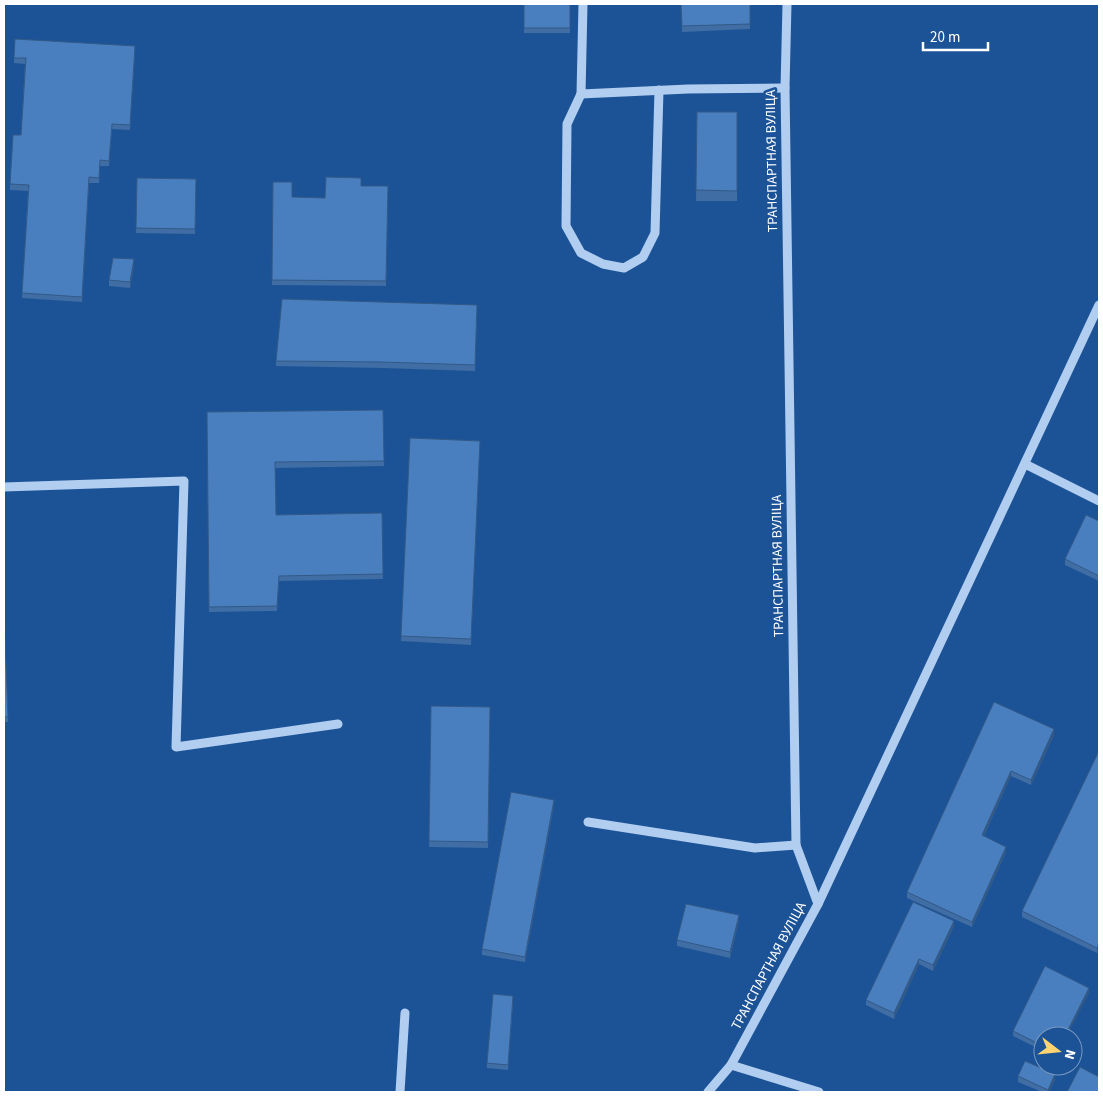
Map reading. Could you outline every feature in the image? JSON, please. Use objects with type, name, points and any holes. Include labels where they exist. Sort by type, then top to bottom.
[{"type":"street","points":[[583,4],[581,94],[567,124],[566,226],[581,253],[603,264],[624,268],[643,257],[655,233],[659,90]]},
{"type":"street","name":"ТРАНСПАРТНАЯ ВУЛІЦА","points":[[708,1092],[732,1065],[818,904],[796,845],[785,88],[787,4]]},
{"type":"street","points":[[581,94],[659,90],[785,88]]},
{"type":"street","points":[[818,904],[1099,305]]},
{"type":"street","points":[[1025,464],[1099,501]]},
{"type":"street","points":[[4,487],[184,481],[176,747],[338,724]]},
{"type":"street","points":[[588,822],[755,848],[796,845]]},
{"type":"street","points":[[400,1092],[405,1013]]},
{"type":"street","points":[[732,1065],[819,1092]]},
{"type":"building","points":[[524,4],[570,4],[570,28],[524,28]]},
{"type":"building","points":[[681,4],[750,4],[750,24],[682,26]]},
{"type":"building","points":[[15,39],[135,46],[130,125],[112,124],[109,161],[100,160],[99,178],[89,177],[82,297],[22,293],[29,185],[10,184],[13,135],[21,135],[26,58],[14,58]]},
{"type":"building","points":[[697,112],[737,112],[737,191],[696,190]]},
{"type":"building","points":[[326,177],[361,178],[361,186],[388,186],[386,281],[272,280],[273,182],[292,182],[292,197],[325,198]]},
{"type":"building","points":[[137,178],[196,179],[195,229],[136,228]]},
{"type":"building","points":[[113,258],[134,259],[130,282],[109,280]]},
{"type":"building","points":[[282,299],[477,305],[475,365],[276,361]]},
{"type":"building","points":[[383,410],[384,461],[275,462],[276,515],[382,513],[383,574],[279,576],[277,606],[209,607],[207,412]]},
{"type":"building","points":[[410,438],[480,441],[471,639],[401,636]]},
{"type":"building","points":[[1086,515],[1099,521],[1099,576],[1065,559]]},
{"type":"building","points":[[4,615],[8,717],[4,717]]},
{"type":"building","points":[[994,702],[1054,729],[1031,780],[1011,771],[982,835],[1006,847],[972,922],[907,892]]},
{"type":"building","points":[[431,706],[490,707],[488,842],[429,841]]},
{"type":"building","points":[[1099,751],[1099,944],[1097,948],[1022,911]]},
{"type":"building","points":[[511,792],[554,800],[525,957],[482,949]]},
{"type":"building","points":[[913,902],[954,921],[933,965],[919,959],[894,1013],[866,1000]]},
{"type":"building","points":[[686,904],[739,915],[730,952],[677,940]]},
{"type":"building","points":[[1045,966],[1089,988],[1070,1026],[1033,1026],[1033,1041],[1013,1031]]},
{"type":"building","points":[[493,994],[513,996],[508,1065],[487,1063]]},
{"type":"building","points":[[1025,1061],[1033,1064],[1033,1076],[1054,1076],[1048,1090],[1018,1076]]},
{"type":"building","points":[[1083,1069],[1099,1077],[1099,1092],[1067,1092],[1075,1076],[1083,1076]]}]
